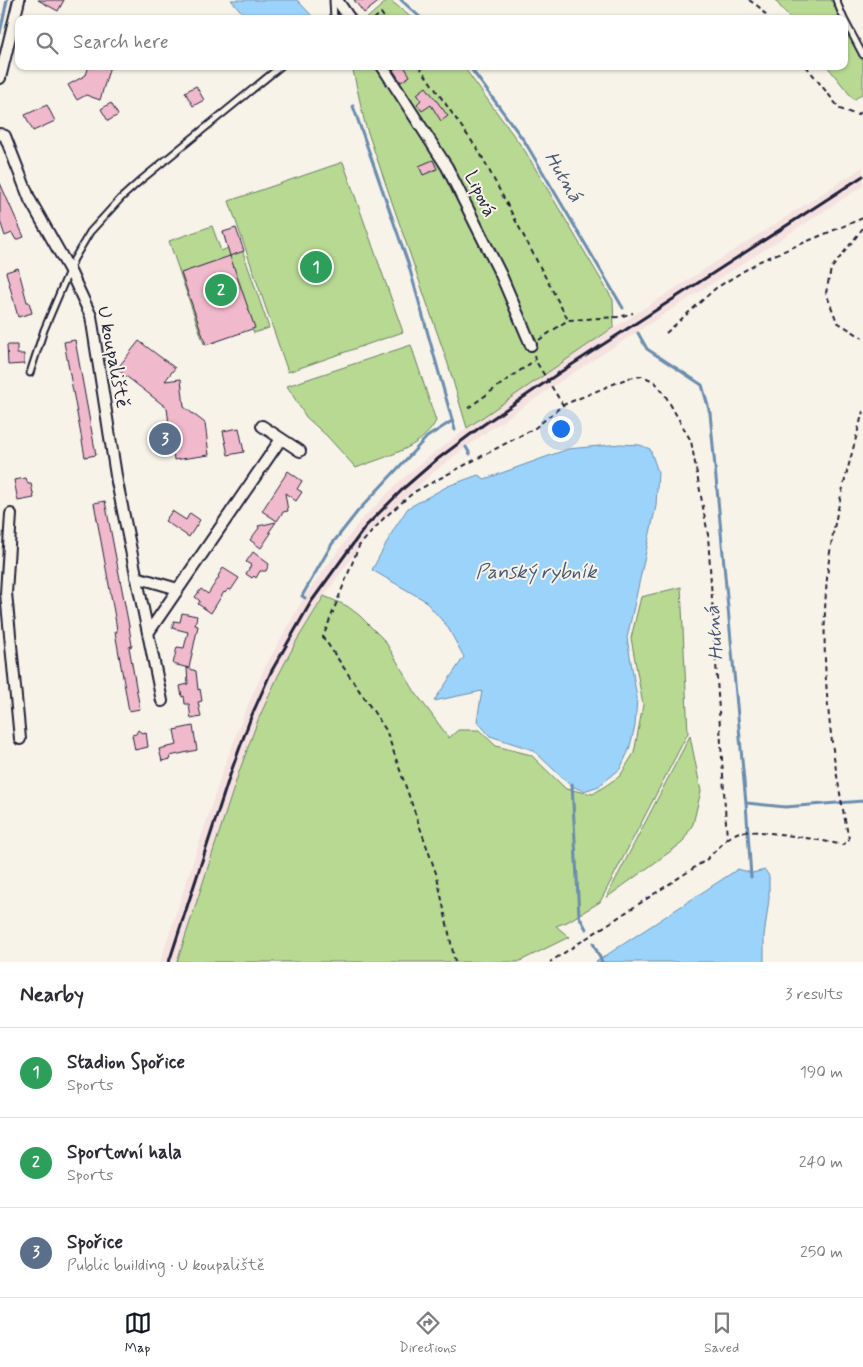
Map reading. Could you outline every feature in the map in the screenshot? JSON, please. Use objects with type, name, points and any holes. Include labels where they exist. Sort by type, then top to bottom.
[{"type":"street","points":[[16,15],[20,0]]},
{"type":"street","points":[[336,0],[347,15]]},
{"type":"street","points":[[0,78],[15,20]]},
{"type":"street","name":"Lipová","points":[[385,70],[448,168],[501,275],[531,345]]},
{"type":"street","name":"U koupaliště","points":[[0,134],[4,136],[30,200],[69,269],[91,316],[117,482],[162,702]]},
{"type":"street","points":[[262,426],[300,451]]},
{"type":"street","points":[[148,633],[281,439]]},
{"type":"street","points":[[11,514],[3,593],[20,740]]},
{"type":"street","points":[[136,577],[178,589]]},
{"type":"lane","points":[[332,0],[334,15]]},
{"type":"lane","points":[[836,0],[842,15]]},
{"type":"lane","points":[[848,26],[863,54]]},
{"type":"lane","points":[[30,373],[44,330],[69,269],[90,232],[120,198],[232,104],[276,70]]},
{"type":"path","points":[[749,0],[759,7],[765,15]]},
{"type":"path","points":[[423,70],[480,153],[568,320]]},
{"type":"path","points":[[809,70],[840,109],[857,115],[863,110]]},
{"type":"path","points":[[666,333],[716,288],[760,261],[863,218]]},
{"type":"path","points":[[863,228],[831,269],[826,293],[837,322],[863,338]]},
{"type":"path","points":[[563,405],[536,360],[531,345],[568,320],[619,317],[633,313]]},
{"type":"path","points":[[468,408],[536,360]]},
{"type":"path","points":[[455,962],[438,876],[386,730],[323,637],[359,546],[384,518],[414,492],[534,428],[563,405],[628,378],[643,376],[654,382],[665,395],[691,441],[708,534],[727,839]]},
{"type":"path","points":[[550,962],[706,860],[727,839],[738,832],[757,832],[843,845],[849,839],[836,774],[828,705],[824,635],[830,553],[839,502],[863,411]]},
{"type":"shaded area","points":[[863,167],[863,186],[564,379],[488,431],[440,467],[371,531],[317,606],[278,676],[258,720],[239,772],[177,962],[160,962],[224,767],[244,714],[264,669],[304,597],[360,521],[400,481],[479,419],[555,366]]},
{"type":"green space","points":[[390,0],[408,15],[371,15]]},
{"type":"green space","points":[[775,0],[834,0],[840,15],[787,15]]},
{"type":"green space","points":[[848,31],[863,57],[863,93],[854,100],[830,70],[848,70]]},
{"type":"green space","points":[[353,70],[466,70],[525,151],[613,300],[614,327],[467,428],[448,364],[365,124]]},
{"type":"green space","points":[[343,162],[403,332],[288,372],[229,201]]},
{"type":"green space","points":[[212,226],[221,251],[228,248],[223,233],[235,229],[269,328],[254,333],[252,328],[204,344],[169,241]]},
{"type":"green space","points":[[411,345],[436,421],[430,431],[412,445],[356,468],[327,436],[306,417],[287,386]]},
{"type":"green space","points":[[681,587],[688,733],[600,902],[567,922],[556,926],[569,937],[518,962],[177,962],[239,772],[258,720],[297,640],[324,596],[347,606],[359,615],[385,641],[415,692],[449,738],[458,730],[479,730],[496,746],[531,755],[566,789],[593,794],[620,776],[634,753],[643,705],[631,638],[641,597]]},
{"type":"green space","points":[[690,736],[701,791],[693,824],[682,843],[606,898]]},
{"type":"water","points":[[231,0],[297,0],[311,15],[244,15]]},
{"type":"water","name":"Panský rybník","points":[[620,444],[640,445],[650,449],[658,472],[656,506],[627,638],[637,698],[635,726],[629,750],[620,769],[599,786],[584,791],[571,786],[533,750],[490,736],[477,721],[482,691],[434,701],[464,657],[447,626],[424,600],[372,570],[394,529],[408,508],[448,486],[478,475],[485,479],[568,449]]},
{"type":"water","points":[[738,869],[752,873],[765,870],[769,876],[769,899],[764,936],[764,962],[596,962]]},
{"type":"building","points":[[38,0],[64,0],[58,11]]},
{"type":"building","points":[[354,0],[381,0],[364,13]]},
{"type":"building","points":[[88,70],[109,70],[100,100],[86,95],[77,100],[68,85],[86,75]]},
{"type":"building","points":[[393,70],[406,70],[410,76],[401,82]]},
{"type":"building","points":[[196,86],[204,100],[193,106],[185,92]]},
{"type":"building","points":[[426,87],[448,116],[441,121],[431,105],[422,111],[417,104],[421,100],[417,94]]},
{"type":"building","points":[[111,103],[118,115],[108,121],[101,109]]},
{"type":"building","points":[[47,105],[55,121],[33,131],[25,115]]},
{"type":"building","points":[[433,160],[437,169],[423,175],[419,166]]},
{"type":"building","points":[[0,183],[24,237],[16,240],[12,233],[5,236],[0,221]]},
{"type":"building","points":[[236,228],[244,251],[230,256],[223,232]]},
{"type":"building","points":[[230,256],[255,328],[206,345],[181,273]]},
{"type":"building","points":[[18,268],[27,302],[29,302],[32,313],[18,317],[6,272]]},
{"type":"building","points":[[75,340],[96,455],[85,457],[64,342]]},
{"type":"building","points":[[139,341],[175,368],[165,381],[181,379],[184,407],[205,423],[209,455],[174,460],[173,451],[162,452],[159,433],[170,432],[167,408],[117,369]]},
{"type":"building","points":[[7,345],[17,345],[17,354],[24,354],[24,364],[8,365]]},
{"type":"building","points":[[239,428],[244,452],[228,455],[223,431]]},
{"type":"building","points":[[288,471],[302,481],[297,489],[302,492],[296,501],[285,493],[288,511],[283,512],[277,521],[262,511]]},
{"type":"building","points":[[26,478],[28,484],[31,484],[34,498],[18,501],[14,480]]},
{"type":"building","points":[[105,501],[129,626],[132,646],[129,647],[140,709],[129,711],[115,632],[117,632],[116,623],[94,503]]},
{"type":"building","points":[[172,511],[186,520],[190,513],[200,520],[189,537],[165,521]]},
{"type":"building","points":[[276,522],[261,548],[250,540],[259,528],[258,526]]},
{"type":"building","points":[[253,552],[269,564],[266,571],[260,571],[256,578],[246,574],[251,565],[246,562]]},
{"type":"building","points":[[223,568],[239,578],[231,590],[228,589],[224,592],[211,613],[198,604],[200,601],[195,597],[201,589],[208,594]]},
{"type":"building","points":[[182,613],[197,616],[195,625],[198,626],[189,668],[173,664],[177,647],[184,648],[188,632],[172,628],[174,621],[180,622]]},
{"type":"building","points":[[187,668],[196,671],[198,690],[200,689],[202,701],[198,702],[201,717],[191,719],[189,704],[185,704],[180,686],[188,684]]},
{"type":"building","points":[[193,726],[197,750],[170,756],[171,759],[162,761],[159,749],[177,745],[174,730]]},
{"type":"building","points":[[138,730],[142,733],[146,732],[148,747],[135,750],[132,735],[136,734]]},
{"type":"waterway","points":[[0,33],[7,0]]},
{"type":"waterway","name":"Hutná","points":[[401,0],[418,15]]},
{"type":"waterway","name":"Hutná","points":[[472,70],[525,142],[623,308]]},
{"type":"waterway","points":[[353,106],[408,263],[455,430]]},
{"type":"waterway","name":"Hutná","points":[[638,333],[647,349],[702,385],[710,413],[746,803],[751,877]]},
{"type":"waterway","points":[[305,598],[302,596],[332,544],[358,511],[427,437],[452,421]]},
{"type":"waterway","points":[[466,447],[470,454]]},
{"type":"waterway","points":[[572,784],[579,916],[586,929]]},
{"type":"waterway","points":[[747,803],[785,807],[863,801]]},
{"type":"waterway","points":[[593,943],[602,962]]},
{"type":"railway","points":[[169,962],[232,769],[251,717],[271,672],[311,602],[366,526],[405,487],[435,461],[483,425],[559,373],[863,176]]},
{"type":"place","name":"Stadion Spořice","points":[[316,267]]},
{"type":"place","name":"Sportovní hala","points":[[221,290]]},
{"type":"place","name":"Spořice","points":[[165,439]]}]
